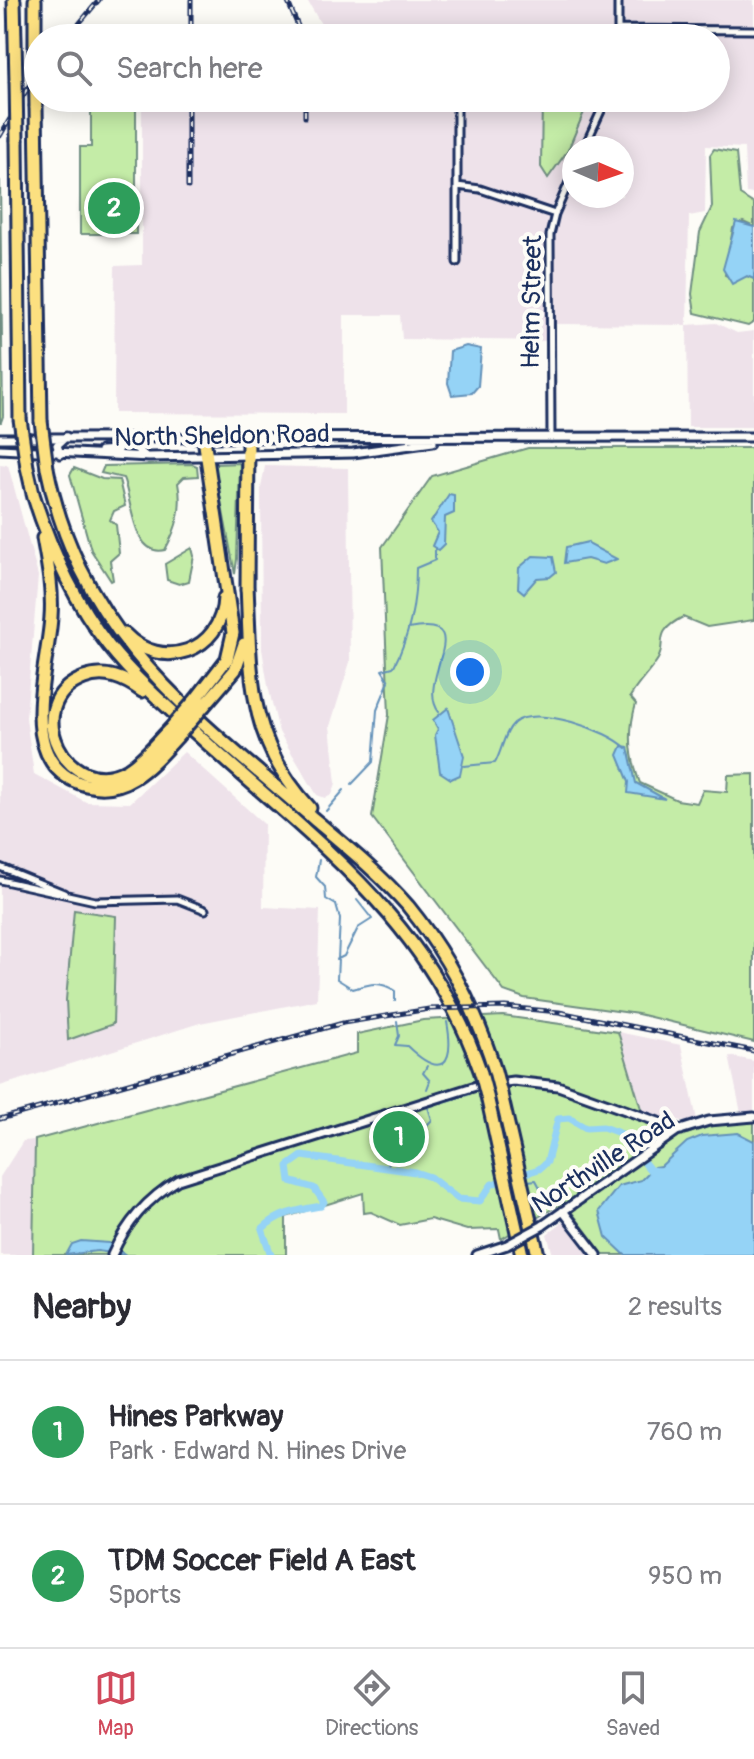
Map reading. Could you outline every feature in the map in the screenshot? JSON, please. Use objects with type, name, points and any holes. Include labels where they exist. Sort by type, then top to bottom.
[{"type":"highway","points":[[14,0],[20,419],[51,591],[40,726],[48,755],[63,774],[79,783],[110,787],[139,776],[173,733],[239,661],[245,640],[248,438]]},
{"type":"highway","points":[[35,0],[35,24]]},
{"type":"highway","points":[[36,112],[41,421],[47,468],[63,530],[93,595],[129,648],[161,683],[351,851]]},
{"type":"highway","points":[[200,703],[227,659],[233,638],[204,455],[204,438]]},
{"type":"highway","points":[[33,494],[68,580],[108,645],[148,691],[357,879],[398,922],[450,996],[481,1073],[522,1255]]},
{"type":"highway","points":[[93,595],[139,646],[163,655],[187,652],[206,640],[221,620],[224,597],[220,550]]},
{"type":"highway","points":[[247,585],[250,682],[261,730],[294,789],[406,905],[444,958],[472,1011],[495,1071],[538,1255]]},
{"type":"highway","points":[[173,733],[129,768],[98,776],[78,770],[61,756],[53,741],[51,719],[56,704],[69,687],[83,678],[106,675],[134,685],[198,736]]},
{"type":"main road","points":[[60,454],[57,445],[66,437]]},
{"type":"main road","name":"North Sheldon Road","points":[[0,438],[443,440],[754,437]]},
{"type":"main road","points":[[72,455],[118,450],[117,438]]},
{"type":"main road","points":[[268,455],[265,446],[271,438]]},
{"type":"main road","points":[[330,438],[333,454]]},
{"type":"main road","points":[[148,439],[136,448],[138,453],[149,457]]},
{"type":"main road","name":"North Sheldon Road","points":[[1,449],[149,457],[333,454],[443,440]]},
{"type":"main road","points":[[112,1255],[130,1222],[156,1194],[197,1171],[476,1086],[513,1081],[558,1086],[681,1130]]},
{"type":"main road","name":"Northville Road","points":[[477,1255],[507,1245],[542,1226],[681,1130],[709,1121],[754,1117]]},
{"type":"main road","points":[[563,1211],[597,1255]]},
{"type":"street","points":[[618,0],[618,24]]},
{"type":"street","points":[[730,30],[754,30]]},
{"type":"street","points":[[457,112],[457,262]]},
{"type":"street","points":[[590,136],[601,112]]},
{"type":"street","points":[[457,186],[480,189],[555,214]]},
{"type":"street","name":"Helm Street","points":[[551,439],[549,243],[562,198]]},
{"type":"street","points":[[0,867],[68,895]]},
{"type":"street","points":[[17,886],[21,875]]},
{"type":"street","points":[[0,880],[105,902],[177,899],[205,910]]},
{"type":"shaded area","points":[[307,0],[754,0],[754,194],[746,193],[744,148],[706,146],[705,213],[689,216],[687,325],[556,324],[556,341],[402,339],[400,315],[344,315],[344,414],[114,413],[115,266],[142,265],[142,112],[730,112],[730,24],[321,24]]},
{"type":"shaded area","points":[[716,323],[737,333],[754,331],[754,427],[688,427],[687,325]]},
{"type":"shaded area","points":[[0,464],[8,465],[38,576],[26,718],[34,774],[86,802],[130,803],[184,752],[264,824],[263,907],[320,910],[317,1000],[200,1023],[0,1086]]},
{"type":"shaded area","points":[[265,466],[348,468],[350,662],[330,726],[336,783],[332,795],[325,798],[317,795],[279,732],[268,686],[262,649],[261,488]]},
{"type":"shaded area","points":[[618,1032],[681,1045],[697,1120],[685,1122],[642,1111]]},
{"type":"shaded area","points":[[729,1056],[754,1061],[754,1111],[741,1113]]},
{"type":"shaded area","points":[[35,1140],[33,1255],[0,1255],[0,1177],[23,1141]]},
{"type":"shaded area","points":[[564,1221],[589,1255],[553,1255],[547,1234]]},
{"type":"green space","points":[[91,112],[136,112],[136,234],[80,234],[80,147],[91,147]]},
{"type":"green space","points":[[542,112],[584,112],[574,136],[562,136],[562,158],[548,178],[541,167]]},
{"type":"green space","points":[[714,149],[736,153],[740,195],[754,204],[754,227],[743,222],[733,228],[725,275],[735,280],[747,276],[754,279],[754,322],[748,326],[695,313],[692,294],[700,232],[712,207],[710,155]]},
{"type":"green space","points":[[0,180],[3,416],[1,422],[0,422]]},
{"type":"green space","points":[[528,448],[754,448],[754,620],[707,627],[683,617],[673,623],[664,633],[658,659],[630,697],[636,704],[631,744],[640,783],[677,800],[697,803],[703,790],[727,792],[728,775],[754,774],[754,1042],[638,1014],[524,998],[504,991],[372,817],[389,715],[382,547],[432,476]]},
{"type":"green space","points":[[240,463],[237,559],[235,574],[214,464]]},
{"type":"green space","points":[[104,466],[197,466],[198,476],[184,477],[178,483],[179,509],[173,534],[165,550],[154,550],[140,536],[123,478],[101,473]]},
{"type":"green space","points":[[74,468],[102,479],[119,480],[125,506],[114,511],[110,520],[116,525],[119,553],[110,561],[111,581],[91,550],[70,475]]},
{"type":"green space","points":[[192,548],[194,556],[189,581],[179,584],[167,580],[165,564]]},
{"type":"green space","points":[[74,910],[116,916],[113,1024],[68,1040],[66,1000]]},
{"type":"green space","points":[[503,1016],[618,1032],[645,1122],[687,1134],[709,1126],[754,1122],[754,1255],[604,1255],[564,1202],[501,1239],[499,1229],[467,1230],[430,1219],[400,1225],[371,1212],[364,1213],[363,1193],[286,1217],[286,1255],[33,1255],[35,1140],[357,1053],[357,1034],[423,1020]]},
{"type":"water","points":[[736,222],[754,227],[754,279],[747,276],[732,284],[723,269]]},
{"type":"water","points":[[466,346],[481,349],[478,386],[472,393],[452,395],[448,383],[450,351]]},
{"type":"water","points":[[449,494],[454,495],[454,513],[445,517],[444,544],[438,550],[432,546],[438,532],[431,522]]},
{"type":"water","points":[[588,542],[617,559],[604,564],[587,559],[564,563],[566,547]]},
{"type":"water","points":[[533,556],[553,557],[556,572],[550,577],[537,578],[524,593],[518,588],[519,568]]},
{"type":"water","points":[[448,708],[464,756],[460,775],[451,779],[440,772],[435,735],[438,729],[433,720]]},
{"type":"water","points":[[622,746],[628,747],[636,783],[665,799],[628,793],[629,782],[618,755]]},
{"type":"water","points":[[738,1133],[754,1141],[754,1255],[625,1255],[606,1237],[599,1211],[619,1186],[641,1180],[687,1142],[702,1136]]},
{"type":"water","points":[[81,1241],[109,1243],[126,1255],[97,1251],[66,1255],[72,1244]]},
{"type":"waterway","points":[[394,666],[411,619],[416,568],[435,560],[435,548]]},
{"type":"waterway","points":[[408,629],[430,627],[441,631],[444,640],[434,684],[434,699],[439,712]]},
{"type":"waterway","points":[[352,784],[373,762],[377,710],[389,681],[382,670],[393,667]]},
{"type":"waterway","points":[[464,766],[495,763],[505,736],[514,723],[538,716],[589,728],[626,748]]},
{"type":"waterway","points":[[326,811],[344,790]]},
{"type":"waterway","points":[[319,860],[316,877],[325,887],[326,899],[336,905],[340,919],[337,979],[353,989],[384,985],[395,991],[395,1001]]},
{"type":"waterway","points":[[336,960],[344,956],[358,928],[372,919],[357,900]]},
{"type":"waterway","points":[[397,1021],[399,1036],[395,1045],[407,1046],[429,1063],[437,1065],[443,1063],[449,1049],[447,1022]]},
{"type":"waterway","points":[[427,1066],[423,1073],[430,1081],[427,1089]]},
{"type":"waterway","points":[[441,1103],[470,1094]]},
{"type":"waterway","points":[[384,1169],[406,1146],[423,1139],[423,1129],[432,1120],[428,1107],[437,1104]]},
{"type":"waterway","points":[[271,1255],[262,1229],[282,1216],[321,1206],[324,1202],[314,1188],[290,1181],[288,1166],[302,1156],[415,1172],[430,1177],[458,1199],[480,1201],[492,1184],[539,1169],[547,1162],[558,1119],[569,1118],[586,1128],[603,1127],[622,1134],[650,1170],[659,1171]]},
{"type":"waterway","points":[[525,1173],[528,1181],[536,1180],[546,1199]]},
{"type":"railway","points":[[79,24],[99,0]]},
{"type":"railway","points":[[191,0],[191,24]]},
{"type":"railway","points":[[287,0],[297,24]]},
{"type":"railway","points":[[0,136],[24,94]]},
{"type":"railway","points":[[188,112],[188,187]]},
{"type":"railway","points":[[305,112],[305,117]]},
{"type":"railway","points":[[0,1119],[343,1023],[429,1009],[505,1007],[559,1012],[754,1051]]},
{"type":"place","name":"TDM Soccer Field A East","points":[[114,208]]},
{"type":"place","name":"Hines Parkway","points":[[399,1137]]}]
